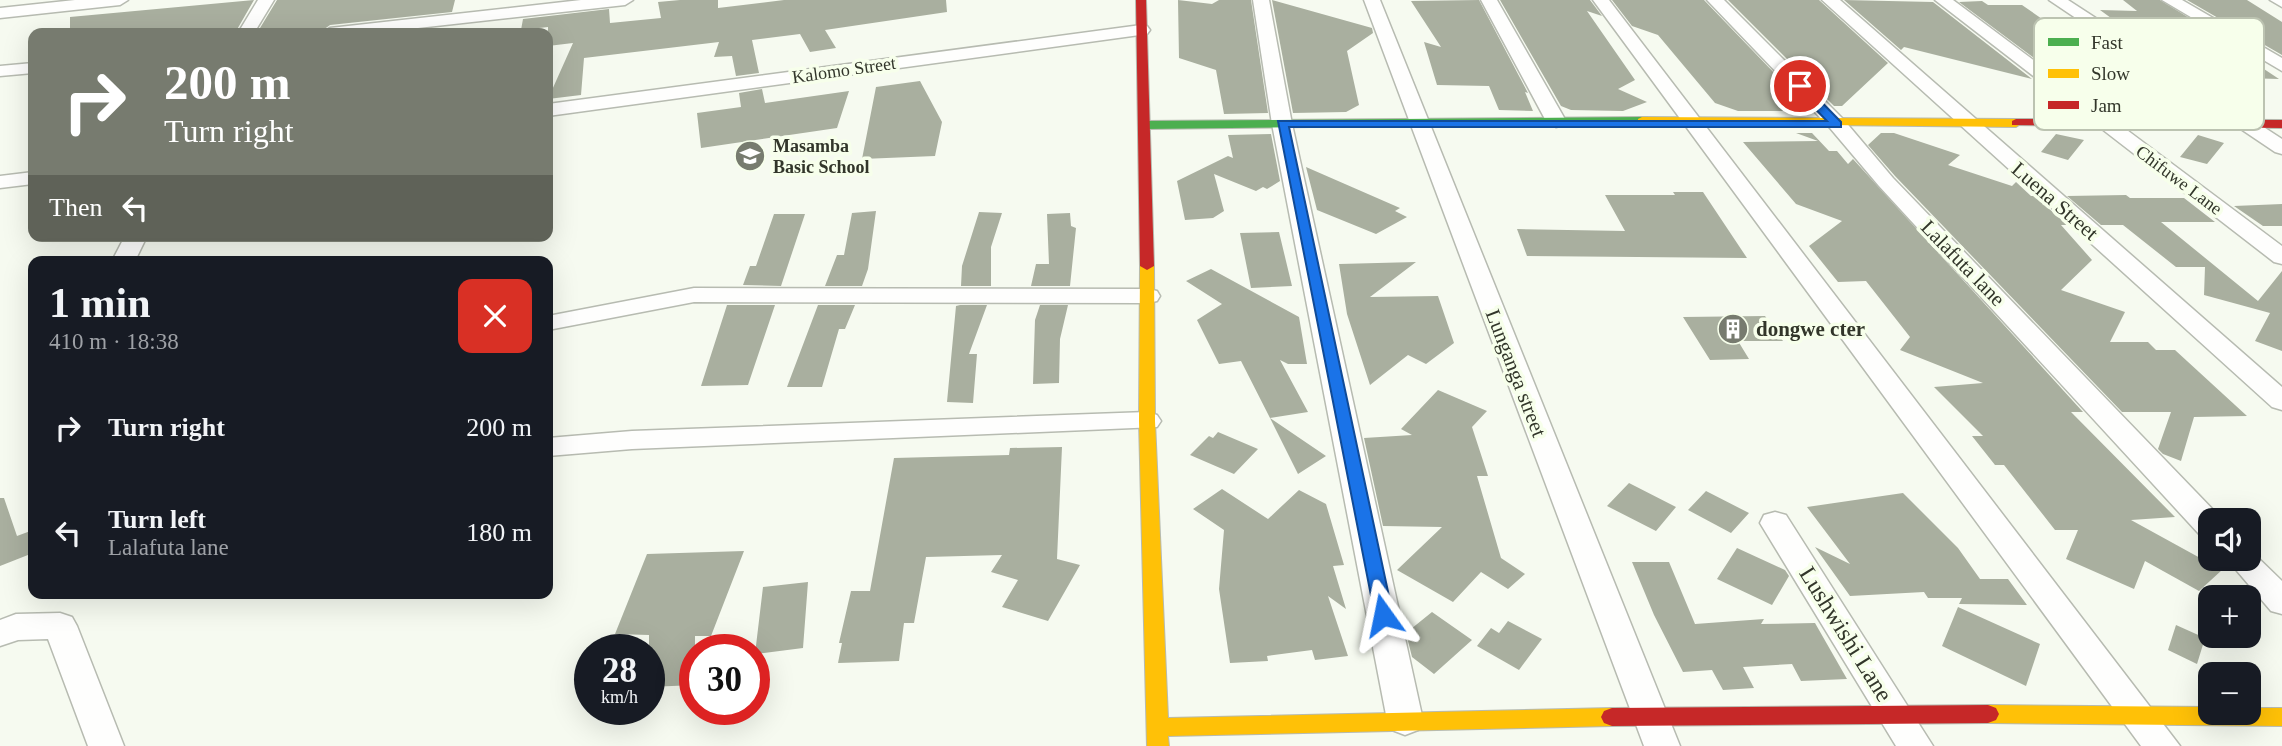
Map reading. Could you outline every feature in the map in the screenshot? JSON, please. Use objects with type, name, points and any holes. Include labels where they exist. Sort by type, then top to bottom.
[{"type":"street","points":[[0,13],[120,0]]},
{"type":"street","points":[[249,28],[265,0]]},
{"type":"street","points":[[375,28],[625,0]]},
{"type":"street","points":[[1141,0],[1148,296],[1147,421],[1158,746]]},
{"type":"street","points":[[1261,0],[1282,124],[1405,720]]},
{"type":"street","name":"Lunganga street","points":[[1372,0],[1661,746]]},
{"type":"street","points":[[1489,0],[1556,121]]},
{"type":"street","points":[[1601,0],[2162,746]]},
{"type":"street","name":"Lalafuta lane","points":[[1715,0],[1837,124],[1886,182],[2198,513]]},
{"type":"street","name":"Luena Street","points":[[1830,0],[2282,401]]},
{"type":"street","name":"Chifuwe Lane","points":[[1943,0],[2034,70]]},
{"type":"street","points":[[2057,0],[2084,18]]},
{"type":"street","points":[[2170,0],[2201,18]]},
{"type":"street","points":[[489,28],[493,15]]},
{"type":"street","name":"Kalomo Street","points":[[553,109],[1141,30]]},
{"type":"street","points":[[2264,55],[2282,66]]},
{"type":"street","points":[[0,71],[28,68]]},
{"type":"street","points":[[1145,125],[1556,121],[2034,124]]},
{"type":"street","points":[[2264,124],[2282,124]]},
{"type":"street","name":"Chifuwe Lane","points":[[2113,130],[2282,257]]},
{"type":"street","points":[[2255,130],[2282,148]]},
{"type":"street","points":[[0,182],[28,179]]},
{"type":"street","points":[[553,322],[694,295],[1148,296]]},
{"type":"street","points":[[553,447],[632,440],[1147,421]]},
{"type":"street","name":"Lushwishi Lane","points":[[1775,523],[1915,746]]},
{"type":"street","points":[[2253,571],[2282,602]]},
{"type":"street","points":[[0,633],[16,627],[60,626],[106,746]]},
{"type":"street","points":[[1158,727],[1649,714],[1895,712],[2282,718]]},
{"type":"building","points":[[254,0],[238,28],[70,28],[70,17]]},
{"type":"building","points":[[277,0],[455,0],[452,12],[330,25],[326,28],[260,28]]},
{"type":"building","points":[[718,0],[718,8],[784,0],[946,0],[947,12],[825,30],[836,48],[810,52],[800,34],[752,40],[759,73],[736,76],[732,56],[714,57],[719,42],[584,58],[581,95],[553,98],[553,88],[573,43],[553,45],[553,28],[521,28],[523,19],[609,9],[610,23],[661,18],[658,2]]},
{"type":"building","points":[[1178,0],[1212,4],[1219,0],[1251,0],[1268,113],[1224,114],[1216,70],[1179,58]]},
{"type":"building","points":[[1272,0],[1372,28],[1373,33],[1347,51],[1359,105],[1346,112],[1293,113]]},
{"type":"building","points":[[1479,0],[1528,93],[1525,92],[1533,111],[1499,110],[1489,86],[1437,85],[1424,42],[1441,47],[1411,1]]},
{"type":"building","points":[[1500,0],[1590,0],[1602,16],[1587,11],[1635,80],[1618,89],[1647,102],[1623,111],[1571,110],[1561,106]]},
{"type":"building","points":[[1612,0],[1704,0],[1806,106],[1789,107],[1793,111],[1738,111],[1715,103],[1658,35],[1632,26]]},
{"type":"building","points":[[1728,0],[1819,0],[1888,63],[1842,106],[1834,106]]},
{"type":"building","points":[[1844,0],[1933,2],[2032,79],[1904,47],[1901,50]]},
{"type":"building","points":[[2123,0],[2160,0],[2189,18],[2111,18],[2100,10],[2137,11]]},
{"type":"building","points":[[2187,0],[2247,0],[2282,22],[2282,55],[2264,45],[2264,18],[2218,18]]},
{"type":"building","points":[[1959,2],[2022,5],[2041,18],[2034,18],[2034,58]]},
{"type":"building","points":[[2264,69],[2279,79],[2264,79]]},
{"type":"building","points":[[920,81],[942,122],[935,156],[862,159],[876,87]]},
{"type":"building","points":[[762,89],[765,103],[849,91],[837,128],[701,148],[697,113],[741,107],[739,93]]},
{"type":"building","points":[[1796,133],[1812,133],[1829,151],[1837,151],[1848,164],[1853,159],[2083,412],[2071,412],[2175,517],[2131,520],[2198,557],[2198,571],[2221,571],[2206,585],[2198,585],[2198,590],[2145,561],[2134,589],[2066,559],[2078,530],[2055,530],[2004,465],[1995,465],[1972,436],[1983,436],[1934,387],[1983,383],[1900,350],[1910,337],[1866,281],[1838,282],[1809,246],[1842,221],[1796,204],[1743,142],[1818,141]]},
{"type":"building","points":[[1881,133],[1894,133],[1960,155],[1948,165],[2012,186],[2016,182],[2031,196],[2035,196],[2067,225],[2061,225],[2092,260],[2061,290],[2125,312],[2110,342],[2148,342],[2156,350],[2175,350],[2247,416],[2194,417],[2181,461],[2163,454],[2158,449],[2171,412],[2122,412],[1868,145]]},
{"type":"building","points":[[1271,134],[1280,181],[1267,189],[1263,187],[1256,191],[1214,174],[1224,211],[1213,218],[1185,220],[1177,181],[1228,156],[1233,158],[1228,135]]},
{"type":"building","points":[[2056,134],[2084,140],[2068,160],[2041,152]]},
{"type":"building","points":[[2198,135],[2224,143],[2207,164],[2180,157]]},
{"type":"building","points":[[1306,167],[1400,208],[1395,211],[1407,217],[1376,234],[1317,210]]},
{"type":"building","points":[[1673,192],[1703,192],[1747,258],[1527,256],[1517,229],[1625,231],[1605,195],[1675,195]]},
{"type":"building","points":[[2126,195],[2130,198],[2184,198],[2215,222],[2161,222],[2258,301],[2282,271],[2282,351],[2255,341],[2270,313],[2204,295],[2205,267],[2176,267],[2123,225],[2101,225],[2067,196]]},
{"type":"building","points":[[2282,204],[2282,226],[2263,226],[2234,206]]},
{"type":"building","points":[[876,211],[868,269],[862,286],[825,286],[837,255],[844,255],[852,213]]},
{"type":"building","points":[[979,212],[1002,213],[991,247],[991,286],[961,286],[962,266]]},
{"type":"building","points":[[1070,213],[1071,226],[1076,228],[1070,286],[1031,286],[1036,264],[1049,264],[1047,214]]},
{"type":"building","points":[[774,214],[805,214],[781,286],[743,285],[750,266],[756,266]]},
{"type":"building","points":[[1279,232],[1292,286],[1251,288],[1240,233]]},
{"type":"building","points":[[1416,262],[1370,297],[1438,296],[1454,343],[1426,364],[1408,355],[1370,385],[1347,314],[1339,264]]},
{"type":"building","points":[[1211,269],[1299,317],[1307,364],[1288,364],[1280,360],[1308,412],[1270,418],[1241,361],[1219,364],[1197,320],[1222,304],[1186,281]]},
{"type":"building","points":[[727,305],[775,305],[748,385],[701,386]]},
{"type":"building","points":[[818,305],[855,305],[845,329],[839,329],[822,387],[787,387]]},
{"type":"building","points":[[987,305],[969,354],[977,354],[973,403],[947,402],[956,306]]},
{"type":"building","points":[[1040,305],[1068,305],[1060,339],[1059,383],[1033,384],[1035,320]]},
{"type":"building","name":"dongwe cter","points":[[1765,316],[1783,341],[1738,341],[1749,359],[1710,360],[1683,317]]},
{"type":"building","points":[[1438,390],[1487,411],[1472,427],[1488,476],[1477,476],[1501,558],[1525,574],[1508,589],[1481,572],[1453,602],[1397,570],[1442,527],[1383,526],[1364,438],[1412,435],[1401,429]]},
{"type":"building","points":[[1270,418],[1326,456],[1298,474]]},
{"type":"building","points":[[1218,432],[1258,449],[1234,474],[1190,455],[1209,436],[1213,438]]},
{"type":"building","points":[[1062,447],[1057,559],[1080,565],[1048,621],[1002,607],[1018,580],[991,572],[1002,555],[926,557],[914,623],[904,623],[899,661],[838,663],[842,643],[839,643],[851,591],[870,591],[894,458],[1009,455],[1010,448]]},
{"type":"building","points":[[1629,483],[1676,507],[1656,531],[1607,506]]},
{"type":"building","points":[[1222,489],[1268,519],[1299,490],[1326,504],[1344,565],[1333,566],[1346,609],[1328,596],[1348,656],[1315,660],[1312,650],[1267,656],[1268,661],[1230,663],[1219,589],[1224,530],[1193,509]]},
{"type":"building","points":[[1706,491],[1749,513],[1731,533],[1688,510]]},
{"type":"building","points":[[1903,493],[1958,548],[1980,579],[2008,579],[2027,605],[1959,604],[1962,598],[1928,598],[1924,592],[1850,596],[1815,547],[1850,564],[1807,507]]},
{"type":"building","points":[[0,498],[4,498],[17,536],[28,532],[28,555],[0,566]]},
{"type":"building","points":[[1737,548],[1785,570],[1789,576],[1772,605],[1717,579]]},
{"type":"building","points":[[744,551],[712,634],[679,634],[679,686],[665,686],[665,634],[615,634],[647,554]]},
{"type":"building","points":[[1632,562],[1669,562],[1695,624],[1764,619],[1761,624],[1815,623],[1847,679],[1801,681],[1792,664],[1743,667],[1754,688],[1723,690],[1712,670],[1683,672],[1654,615]]},
{"type":"building","points":[[808,582],[803,648],[770,652],[770,634],[757,634],[763,587]]},
{"type":"building","points":[[1958,607],[2040,644],[2026,686],[1942,646]]},
{"type":"building","points":[[1432,612],[1472,640],[1434,674],[1412,657],[1406,633]]},
{"type":"building","points":[[1508,621],[1542,639],[1519,670],[1477,646],[1491,628],[1499,633]]},
{"type":"building","points":[[2176,625],[2198,635],[2198,648],[2202,648],[2197,664],[2168,650]]},
{"type":"traffic: fast","points":[[1145,125],[1642,121]]},
{"type":"traffic: slow","points":[[1642,121],[2016,123]]},
{"type":"traffic: slow","points":[[1147,266],[1147,421],[1158,746]]},
{"type":"traffic: slow","points":[[1988,714],[2282,717]]},
{"type":"traffic: slow","points":[[1158,727],[1612,717]]},
{"type":"traffic: jam","points":[[1141,0],[1147,266]]},
{"type":"traffic: jam","points":[[2016,123],[2034,123]]},
{"type":"traffic: jam","points":[[2264,124],[2282,124]]},
{"type":"traffic: jam","points":[[1612,717],[1988,714]]},
{"type":"place","name":"Masamba Basic School","points":[[750,156]]},
{"type":"place","name":"dongwe cter","points":[[1733,329]]},
{"type":"route","points":[[1383,615],[1282,124],[1556,121],[1837,124],[1800,86]]}]
